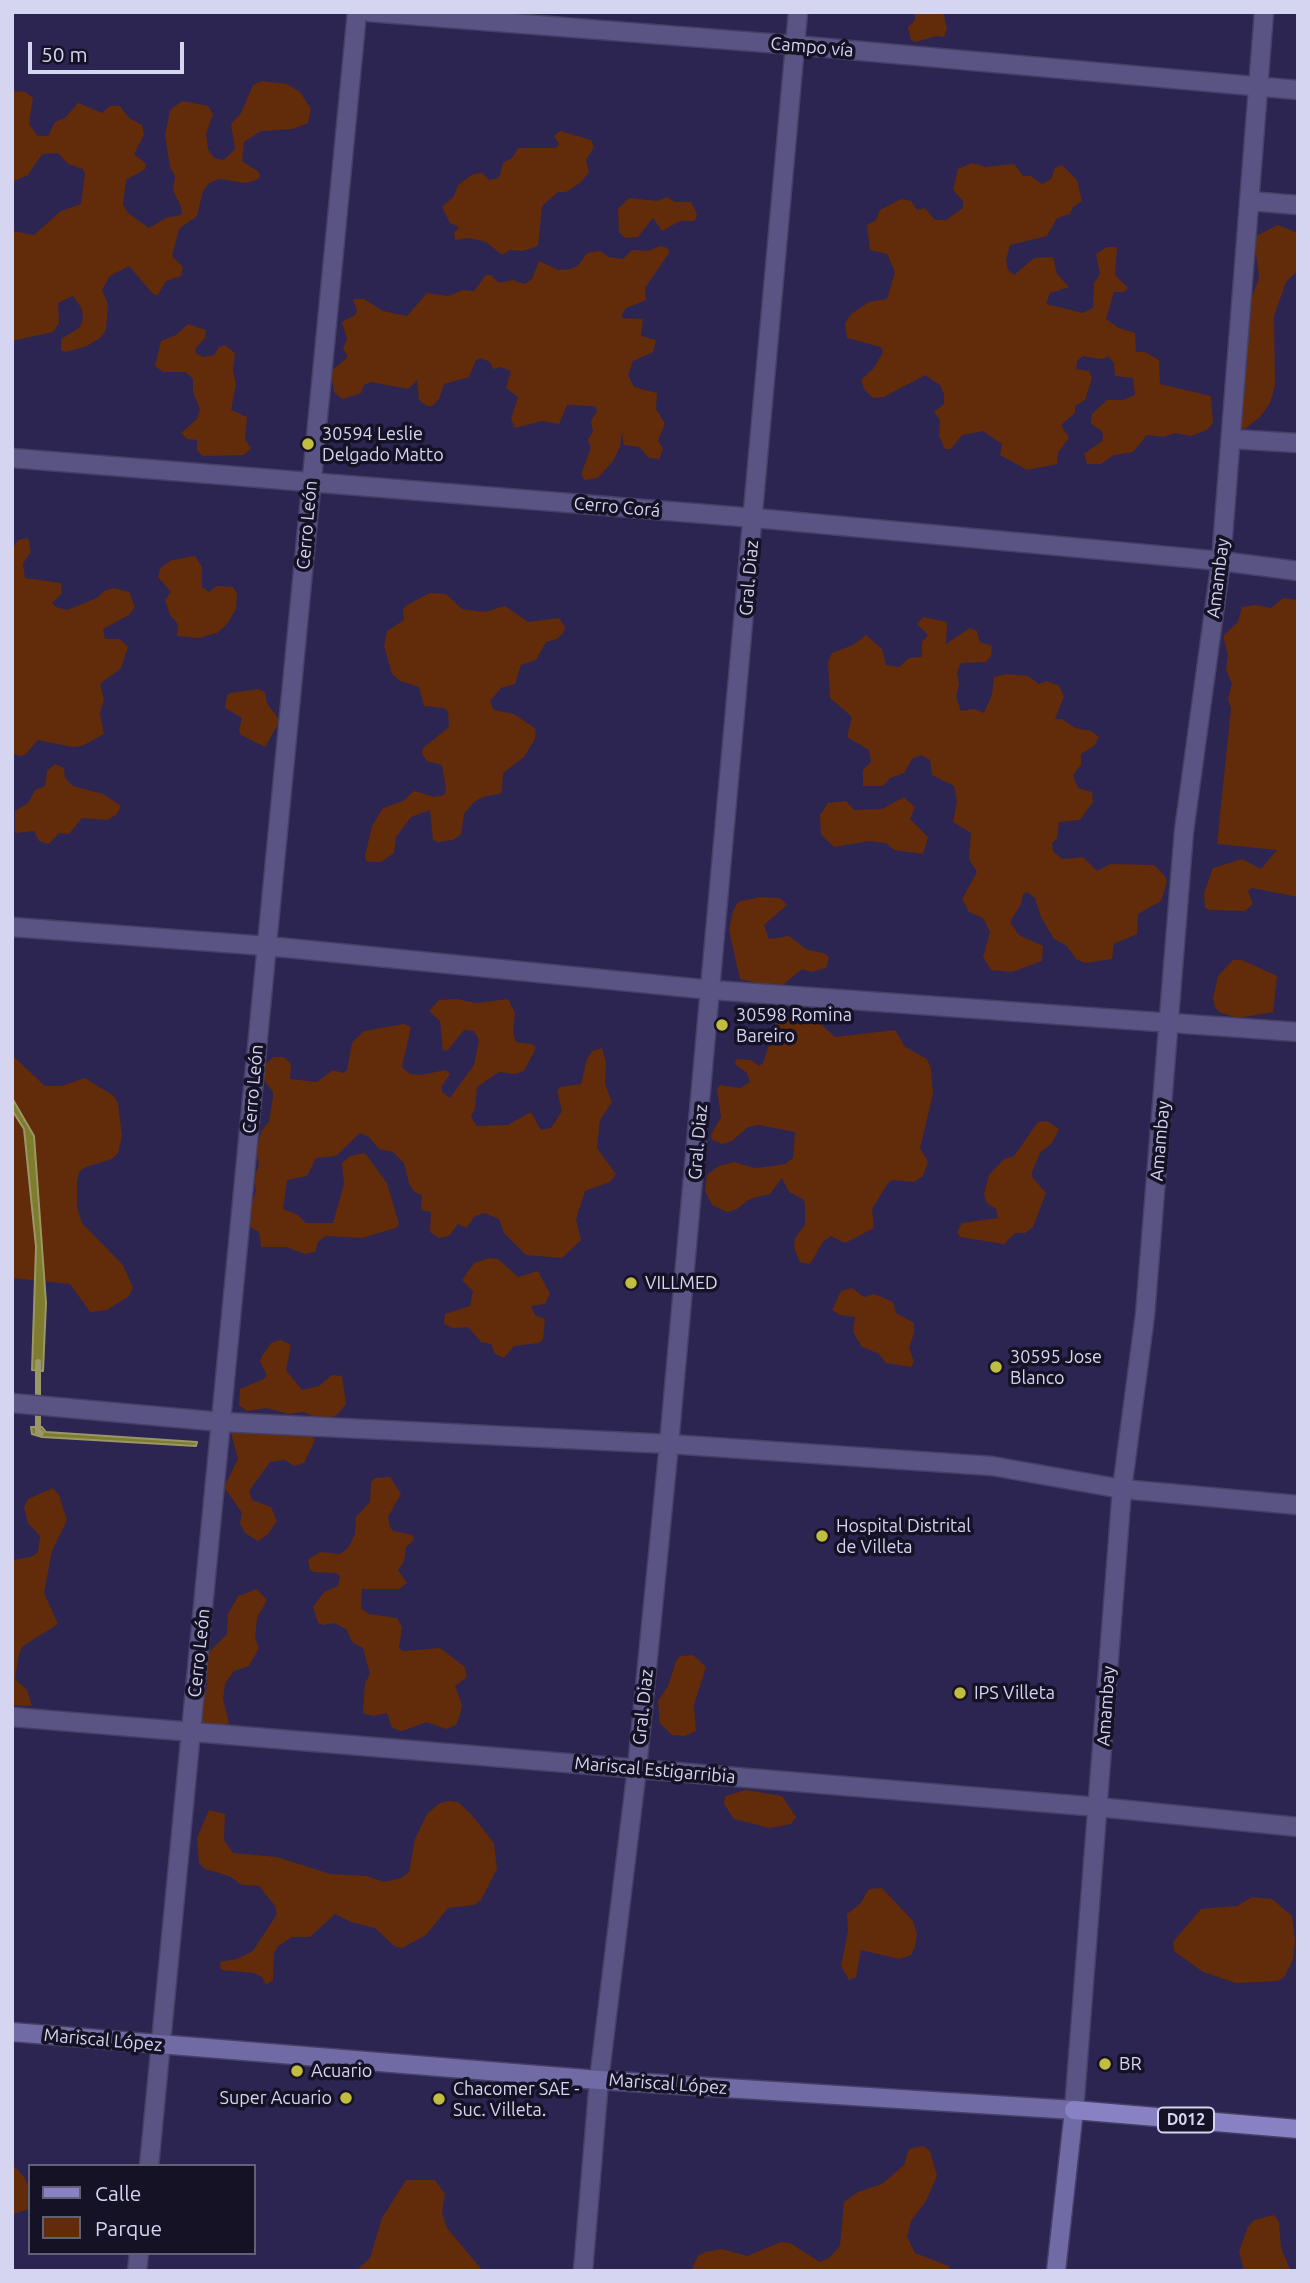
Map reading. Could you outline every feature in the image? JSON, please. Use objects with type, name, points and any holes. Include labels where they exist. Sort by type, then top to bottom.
[{"type":"main road","name":"Mariscal López","points":[[12,2032],[599,2080],[1074,2110]]},
{"type":"main road","name":"D012","points":[[1074,2110],[1298,2129]]},
{"type":"main road","name":"Amambay","points":[[1056,2271],[1074,2110]]},
{"type":"street","name":"Cerro León","points":[[149,2164],[357,12]]},
{"type":"street","name":"Campo vía","points":[[369,12],[794,45],[1298,90]]},
{"type":"street","name":"Gral. Diaz","points":[[583,2271],[599,2080],[637,1768],[669,1444],[755,518],[798,12]]},
{"type":"street","name":"Amambay","points":[[1074,2110],[1122,1489],[1145,1315],[1171,1022],[1184,831],[1221,561],[1256,85],[1264,12]]},
{"type":"street","points":[[1249,201],[1298,205]]},
{"type":"street","points":[[1231,439],[1298,443]]},
{"type":"street","name":"Cerro Corá","points":[[12,458],[755,518],[1221,561],[1298,572]]},
{"type":"street","points":[[12,927],[267,946],[712,990],[1298,1032]]},
{"type":"street","points":[[12,1403],[222,1422],[669,1444],[992,1466],[1122,1489],[1298,1504]]},
{"type":"street","name":"Mariscal Estigarribia","points":[[12,1717],[1098,1807],[1298,1827]]},
{"type":"green space","points":[[915,12],[943,12],[947,28],[944,37],[936,36],[916,42],[911,40],[908,27],[915,20]]},
{"type":"green space","points":[[262,81],[287,84],[300,92],[311,109],[308,123],[293,129],[261,131],[244,142],[242,161],[259,172],[260,177],[256,180],[246,183],[219,179],[209,183],[203,191],[197,216],[180,228],[178,233],[172,256],[183,267],[181,276],[166,281],[158,295],[153,294],[129,266],[110,276],[102,290],[108,304],[106,330],[100,338],[87,346],[66,352],[61,350],[61,339],[79,328],[83,320],[82,309],[73,296],[58,303],[59,323],[53,332],[12,341],[12,231],[34,235],[61,211],[81,204],[85,174],[83,169],[68,164],[58,153],[42,154],[28,175],[12,182],[12,91],[26,92],[33,98],[29,124],[38,136],[48,136],[55,122],[65,118],[78,103],[102,113],[110,106],[120,106],[129,118],[142,125],[144,135],[134,154],[146,164],[145,169],[126,180],[123,205],[128,213],[149,228],[166,218],[181,215],[182,209],[173,190],[175,176],[170,167],[165,135],[170,110],[182,101],[208,106],[213,114],[206,134],[208,149],[214,158],[224,160],[235,149],[231,124],[241,113],[253,85]]},
{"type":"green space","points":[[560,131],[591,140],[594,147],[586,160],[589,172],[581,182],[566,192],[558,192],[542,206],[538,246],[523,251],[510,250],[502,255],[486,242],[470,238],[455,240],[454,233],[459,227],[450,223],[442,207],[454,196],[458,185],[473,174],[482,173],[489,180],[499,178],[503,163],[512,158],[518,148],[556,148],[559,144],[554,136]]},
{"type":"green space","points":[[972,163],[985,167],[1014,164],[1023,176],[1031,176],[1042,184],[1051,179],[1055,168],[1062,165],[1077,180],[1082,201],[1073,207],[1070,214],[1057,218],[1047,236],[1010,245],[1006,260],[1008,270],[1014,275],[1034,258],[1053,257],[1057,274],[1069,287],[1050,293],[1046,304],[1083,313],[1093,308],[1094,283],[1100,274],[1096,254],[1107,247],[1117,247],[1115,275],[1128,288],[1124,292],[1114,292],[1106,319],[1119,328],[1135,333],[1136,352],[1145,352],[1159,360],[1160,384],[1211,396],[1213,423],[1207,430],[1191,436],[1176,433],[1163,437],[1147,435],[1133,452],[1114,455],[1101,464],[1087,464],[1084,454],[1102,441],[1103,436],[1102,431],[1091,424],[1092,414],[1107,400],[1123,400],[1135,395],[1133,378],[1115,376],[1114,363],[1109,357],[1099,359],[1083,356],[1077,361],[1076,369],[1089,371],[1092,378],[1085,400],[1075,406],[1075,413],[1061,425],[1069,438],[1058,453],[1057,464],[1027,470],[1000,455],[1002,444],[983,431],[962,435],[951,449],[945,449],[939,436],[940,420],[934,412],[944,404],[944,394],[940,385],[925,375],[884,397],[873,398],[864,389],[861,380],[874,368],[883,352],[881,347],[847,338],[845,323],[851,314],[869,302],[887,299],[895,272],[887,254],[870,250],[867,225],[876,220],[880,210],[901,199],[911,201],[917,210],[925,208],[935,220],[946,220],[963,208],[963,201],[953,190],[958,169]]},
{"type":"green space","points":[[667,197],[675,202],[691,202],[697,214],[695,221],[680,221],[662,231],[653,218],[638,237],[625,238],[619,232],[618,209],[629,198],[657,201]]},
{"type":"green space","points":[[1278,225],[1298,233],[1298,270],[1286,282],[1274,316],[1275,386],[1270,403],[1260,417],[1246,428],[1238,429],[1240,328],[1259,278],[1254,237]]},
{"type":"green space","points":[[660,246],[668,248],[669,253],[645,288],[646,300],[626,308],[622,314],[622,318],[643,319],[641,336],[656,340],[653,352],[633,361],[628,375],[634,387],[657,393],[656,409],[665,424],[658,440],[663,449],[659,459],[649,458],[639,447],[624,445],[622,433],[620,447],[613,461],[598,478],[585,480],[581,474],[591,448],[588,440],[593,431],[591,421],[597,411],[595,406],[567,405],[559,424],[542,421],[515,428],[511,419],[518,397],[506,388],[511,371],[501,367],[493,369],[490,362],[481,358],[476,360],[469,377],[444,384],[439,399],[432,406],[419,400],[417,380],[408,389],[371,382],[364,385],[361,393],[342,399],[334,392],[331,371],[348,357],[343,349],[347,339],[342,322],[355,315],[357,310],[353,299],[364,299],[383,311],[407,316],[427,293],[448,296],[463,290],[474,291],[486,275],[491,275],[499,283],[512,280],[525,284],[532,279],[539,261],[558,270],[571,269],[578,266],[587,253],[600,251],[609,257],[623,259],[632,250],[648,251]]},
{"type":"green space","points":[[188,324],[206,330],[205,338],[195,349],[196,353],[203,357],[214,355],[219,347],[225,345],[235,353],[233,371],[236,384],[231,410],[247,417],[245,440],[251,448],[244,455],[203,456],[197,451],[197,440],[187,439],[181,433],[197,419],[200,409],[193,392],[193,379],[186,372],[163,372],[155,366],[161,341],[176,335]]},
{"type":"green space","points":[[28,538],[31,551],[23,564],[25,578],[61,583],[62,593],[52,603],[56,607],[67,610],[114,588],[129,592],[135,607],[129,615],[103,629],[105,639],[120,639],[128,647],[121,668],[100,684],[104,699],[100,714],[104,734],[82,746],[72,747],[38,740],[25,755],[20,756],[12,753],[12,549],[18,540]]},
{"type":"green space","points":[[195,556],[202,567],[202,587],[209,592],[217,586],[233,587],[237,593],[236,609],[227,624],[217,633],[199,638],[177,636],[178,624],[170,615],[165,600],[171,592],[158,577],[161,567],[172,560]]},
{"type":"green space","points":[[430,593],[446,594],[462,609],[484,612],[505,606],[528,622],[559,618],[565,627],[564,632],[557,639],[546,642],[536,660],[521,665],[515,684],[501,688],[490,701],[494,710],[514,714],[536,729],[535,739],[524,757],[503,773],[502,793],[474,802],[464,814],[461,834],[453,840],[433,840],[430,810],[411,817],[396,837],[394,853],[381,862],[366,861],[372,826],[383,808],[403,801],[414,791],[434,797],[444,795],[446,789],[442,765],[427,761],[422,754],[423,748],[449,727],[448,712],[444,708],[424,706],[419,687],[400,681],[392,674],[384,646],[387,631],[404,620],[403,609]]},
{"type":"green space","points":[[1283,598],[1298,600],[1298,897],[1252,888],[1248,891],[1253,904],[1245,911],[1210,910],[1205,908],[1204,893],[1213,868],[1242,859],[1261,869],[1277,850],[1217,844],[1231,708],[1228,699],[1232,684],[1226,670],[1228,655],[1223,636],[1238,622],[1242,607],[1255,605],[1271,608]]},
{"type":"green space","points":[[923,617],[947,622],[946,644],[970,628],[977,631],[980,642],[992,646],[991,656],[986,662],[961,663],[957,673],[959,684],[956,697],[961,711],[974,709],[984,713],[992,695],[994,677],[1007,674],[1028,676],[1039,684],[1047,681],[1059,686],[1064,696],[1055,719],[1062,719],[1075,728],[1091,731],[1099,737],[1094,746],[1081,754],[1081,765],[1073,775],[1078,788],[1092,792],[1093,802],[1080,820],[1059,822],[1057,839],[1052,843],[1053,851],[1062,859],[1083,857],[1097,871],[1110,864],[1154,865],[1167,882],[1161,901],[1138,914],[1137,934],[1114,944],[1112,959],[1085,963],[1076,959],[1067,946],[1054,939],[1041,917],[1035,898],[1027,892],[1023,894],[1021,904],[1010,922],[1019,935],[1043,946],[1042,961],[1012,972],[991,970],[983,957],[990,932],[983,918],[969,912],[962,899],[977,872],[969,859],[971,833],[953,822],[957,801],[954,786],[932,775],[930,760],[921,755],[912,759],[904,773],[890,778],[883,786],[863,786],[863,770],[871,762],[869,750],[847,737],[852,717],[830,698],[828,662],[832,653],[853,645],[866,635],[882,649],[886,665],[899,667],[909,658],[922,657],[922,642],[928,635],[917,624]]},
{"type":"green space","points":[[258,689],[265,692],[267,703],[280,721],[265,747],[241,735],[239,731],[242,718],[225,708],[227,695]]},
{"type":"green space","points":[[55,764],[64,768],[65,778],[73,786],[103,794],[121,807],[116,815],[107,820],[82,818],[69,834],[59,833],[49,844],[39,841],[34,831],[15,833],[15,811],[28,803],[35,790],[45,786],[47,771]]},
{"type":"green space","points":[[904,797],[915,807],[910,819],[928,837],[923,854],[894,850],[886,843],[869,841],[834,847],[821,834],[820,815],[828,803],[846,801],[854,810],[882,809]]},
{"type":"green space","points":[[759,897],[780,898],[787,905],[764,925],[769,939],[789,936],[806,949],[826,954],[829,958],[826,968],[811,972],[802,969],[779,988],[740,979],[729,930],[733,911],[738,902]]},
{"type":"green space","points":[[1233,960],[1242,960],[1277,976],[1273,1012],[1238,1018],[1221,1013],[1215,1007],[1213,998],[1218,976]]},
{"type":"green space","points":[[456,999],[476,1003],[508,999],[515,1013],[513,1033],[516,1042],[532,1044],[536,1048],[524,1071],[515,1074],[499,1072],[477,1087],[475,1108],[471,1117],[477,1126],[508,1125],[531,1112],[541,1130],[551,1128],[562,1111],[557,1091],[560,1087],[581,1084],[587,1059],[592,1051],[602,1048],[606,1063],[605,1084],[612,1102],[600,1120],[597,1148],[616,1174],[610,1182],[585,1191],[576,1219],[581,1240],[562,1258],[526,1255],[504,1233],[499,1219],[485,1213],[475,1216],[466,1228],[458,1224],[449,1236],[439,1238],[430,1232],[431,1212],[421,1210],[422,1195],[414,1192],[404,1163],[393,1152],[379,1149],[369,1137],[360,1133],[336,1156],[316,1158],[307,1176],[287,1180],[283,1209],[298,1215],[306,1223],[333,1223],[344,1184],[342,1163],[350,1156],[365,1153],[387,1183],[399,1224],[396,1228],[362,1238],[326,1236],[318,1242],[315,1252],[305,1254],[286,1247],[261,1247],[259,1232],[246,1225],[256,1190],[253,1180],[259,1165],[256,1150],[262,1130],[269,1122],[273,1097],[273,1092],[264,1080],[266,1064],[273,1057],[284,1057],[291,1064],[290,1079],[317,1082],[333,1070],[343,1073],[347,1070],[352,1043],[364,1031],[404,1024],[411,1027],[402,1067],[410,1074],[420,1075],[446,1070],[450,1074],[442,1086],[442,1092],[450,1098],[474,1065],[479,1040],[474,1031],[464,1030],[448,1050],[443,1051],[440,1021],[429,1011],[439,1000]]},
{"type":"green space","points":[[785,1017],[815,1019],[835,1037],[895,1030],[905,1047],[927,1059],[931,1069],[933,1094],[920,1148],[928,1162],[923,1176],[914,1182],[893,1180],[888,1183],[872,1209],[874,1228],[845,1243],[831,1236],[823,1242],[810,1264],[800,1262],[794,1248],[795,1238],[805,1225],[805,1204],[803,1199],[789,1192],[782,1178],[770,1194],[750,1199],[737,1209],[727,1212],[712,1205],[705,1191],[707,1175],[719,1166],[734,1162],[754,1168],[774,1166],[785,1164],[793,1158],[795,1132],[759,1125],[748,1127],[732,1141],[722,1144],[712,1140],[711,1135],[721,1117],[717,1089],[720,1085],[740,1088],[750,1082],[747,1073],[735,1064],[736,1059],[751,1060],[759,1066],[763,1063],[769,1045],[777,1033],[777,1023]]},
{"type":"green space","points":[[12,1055],[45,1086],[61,1086],[85,1078],[114,1096],[118,1103],[122,1136],[118,1153],[112,1159],[86,1167],[79,1172],[77,1182],[77,1207],[82,1223],[123,1265],[133,1288],[129,1296],[107,1310],[90,1312],[70,1284],[12,1278]]},
{"type":"green space","points":[[1047,1121],[1059,1129],[1052,1143],[1040,1153],[1032,1172],[1032,1177],[1046,1193],[1033,1227],[1025,1233],[1015,1233],[1004,1244],[960,1237],[957,1232],[962,1223],[998,1218],[996,1209],[987,1203],[984,1194],[989,1175],[1004,1159],[1014,1156],[1038,1122]]},
{"type":"green space","points":[[489,1258],[498,1259],[518,1277],[538,1271],[550,1294],[545,1304],[531,1306],[535,1315],[545,1319],[543,1339],[539,1343],[514,1346],[504,1358],[495,1354],[491,1344],[481,1342],[468,1327],[453,1328],[444,1324],[445,1314],[470,1306],[473,1291],[462,1280],[474,1263]]},
{"type":"green space","points":[[852,1288],[864,1297],[874,1294],[893,1302],[896,1313],[914,1323],[909,1348],[914,1362],[911,1367],[886,1363],[879,1354],[861,1346],[853,1332],[855,1317],[840,1315],[832,1310],[841,1291]]},
{"type":"green space","points":[[281,1340],[291,1345],[286,1370],[302,1390],[319,1386],[332,1375],[342,1376],[346,1404],[337,1415],[322,1420],[303,1412],[288,1414],[267,1408],[247,1411],[239,1405],[240,1389],[264,1379],[267,1375],[260,1361],[262,1356],[271,1343]]},
{"type":"green space","points":[[260,1428],[310,1432],[315,1440],[304,1463],[294,1466],[285,1460],[270,1462],[249,1491],[252,1500],[271,1507],[277,1521],[268,1534],[258,1541],[245,1533],[240,1523],[242,1513],[224,1487],[238,1459],[231,1433],[236,1430],[251,1432]]},
{"type":"green space","points":[[390,1477],[401,1494],[388,1517],[390,1527],[393,1531],[413,1535],[414,1540],[406,1547],[404,1562],[398,1570],[407,1583],[399,1589],[362,1589],[361,1608],[369,1614],[397,1618],[402,1627],[399,1648],[403,1651],[440,1648],[465,1667],[467,1677],[455,1686],[462,1705],[460,1715],[456,1725],[446,1729],[427,1722],[402,1731],[392,1728],[387,1713],[373,1716],[363,1713],[365,1683],[370,1674],[363,1648],[353,1643],[346,1629],[334,1623],[318,1623],[313,1607],[324,1592],[338,1586],[340,1576],[336,1573],[310,1570],[308,1559],[321,1552],[340,1554],[348,1548],[355,1534],[356,1517],[370,1502],[371,1482],[375,1478]]},
{"type":"green space","points":[[53,1488],[59,1495],[67,1520],[52,1551],[44,1593],[58,1624],[23,1646],[19,1653],[15,1679],[27,1690],[32,1706],[12,1705],[12,1560],[31,1557],[38,1552],[40,1536],[28,1523],[24,1507],[28,1499]]},
{"type":"green space","points":[[257,1589],[267,1600],[257,1618],[255,1639],[259,1648],[249,1666],[234,1671],[225,1684],[223,1699],[229,1723],[220,1727],[200,1726],[196,1711],[207,1688],[205,1662],[208,1653],[227,1634],[228,1614],[238,1596]]},
{"type":"green space","points":[[693,1655],[706,1667],[694,1705],[696,1731],[685,1736],[672,1735],[660,1723],[658,1701],[668,1686],[676,1661],[680,1656]]},
{"type":"green space","points":[[746,1790],[782,1796],[796,1817],[791,1824],[770,1828],[734,1819],[724,1804],[725,1796]]},
{"type":"green space","points":[[458,1802],[471,1814],[494,1843],[497,1869],[481,1900],[474,1905],[448,1908],[426,1935],[402,1948],[394,1946],[375,1928],[351,1922],[335,1914],[310,1937],[292,1937],[278,1946],[274,1953],[273,1980],[266,1985],[262,1977],[254,1973],[221,1970],[220,1962],[237,1959],[253,1951],[277,1914],[275,1906],[259,1886],[242,1885],[229,1876],[205,1869],[199,1863],[197,1838],[209,1810],[225,1814],[224,1840],[233,1853],[277,1857],[330,1874],[367,1876],[384,1882],[401,1878],[409,1872],[415,1839],[427,1814],[440,1803]]},
{"type":"green space","points":[[882,1888],[913,1921],[917,1934],[915,1947],[911,1955],[899,1959],[861,1950],[856,1977],[849,1980],[841,1966],[848,1931],[847,1914],[860,1904],[869,1889]]},
{"type":"green space","points":[[1252,1897],[1272,1899],[1292,1916],[1295,1942],[1293,1959],[1285,1976],[1278,1981],[1236,1983],[1203,1972],[1174,1951],[1173,1942],[1201,1909],[1237,1906]]},
{"type":"green space","points":[[923,2146],[930,2151],[937,2176],[926,2201],[911,2221],[907,2237],[915,2253],[949,2266],[949,2271],[691,2271],[698,2256],[705,2252],[722,2249],[747,2256],[781,2242],[790,2243],[820,2262],[829,2258],[840,2246],[844,2202],[858,2192],[882,2184],[904,2165],[909,2149]]},
{"type":"green space","points":[[12,2164],[25,2178],[28,2186],[28,2210],[12,2214]]},
{"type":"green space","points":[[406,2180],[435,2180],[445,2194],[442,2212],[447,2228],[483,2271],[356,2271],[370,2258],[382,2218]]},
{"type":"green space","points":[[1274,2215],[1279,2222],[1281,2248],[1291,2271],[1244,2271],[1239,2251],[1248,2227],[1254,2220]]},
{"type":"shaded area","points":[[12,1098],[34,1136],[46,1303],[43,1371],[32,1370],[36,1247],[24,1129],[12,1110]]},
{"type":"shaded area","points":[[31,1427],[42,1427],[46,1432],[197,1442],[196,1446],[42,1437],[32,1434]]},
{"type":"waterway","points":[[38,1362],[38,1433],[41,1433]]},
{"type":"place","name":"30594 Leslie Delgado Matto","points":[[308,444]]},
{"type":"place","name":"30598 Romina Bareiro","points":[[722,1025]]},
{"type":"place","name":"VILLMED","points":[[631,1283]]},
{"type":"place","name":"30595 Jose Blanco","points":[[996,1367]]},
{"type":"place","name":"Hospital Distrital de Villeta","points":[[822,1536]]},
{"type":"place","name":"IPS Villeta","points":[[960,1693]]},
{"type":"place","name":"BR","points":[[1105,2064]]},
{"type":"place","name":"Acuario","points":[[297,2071]]},
{"type":"place","name":"Super Acuario","points":[[346,2098]]},
{"type":"place","name":"Chacomer SAE - Suc. Villeta.","points":[[439,2099]]}]
